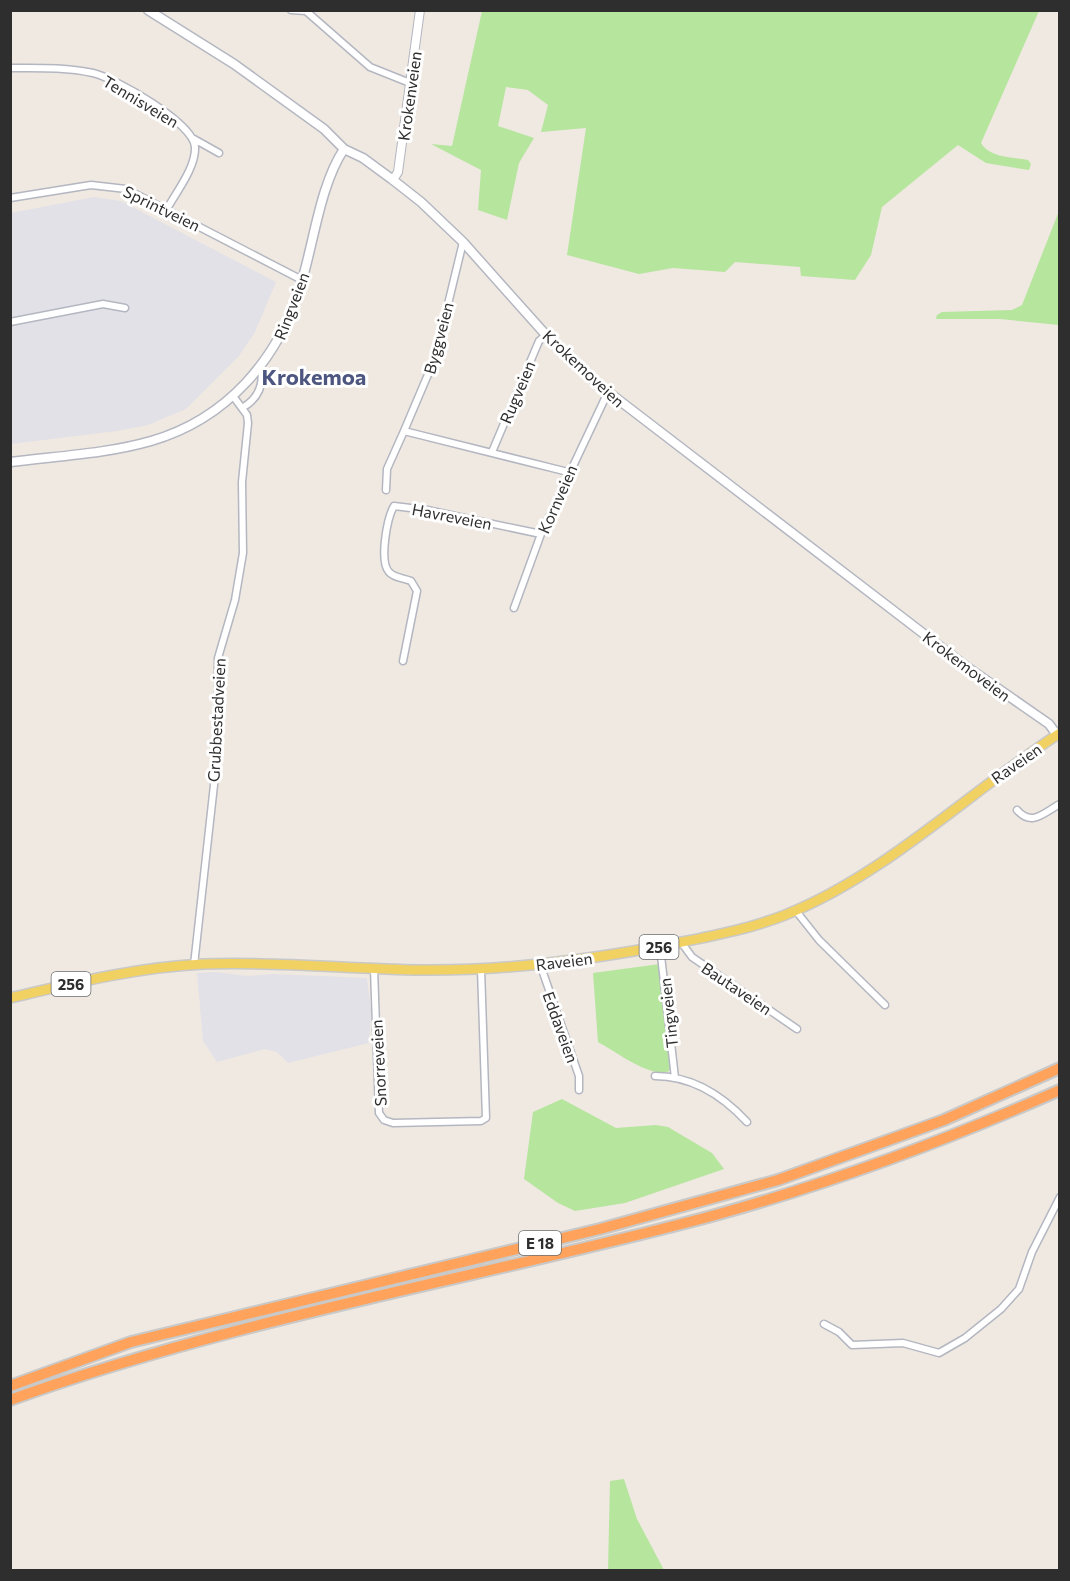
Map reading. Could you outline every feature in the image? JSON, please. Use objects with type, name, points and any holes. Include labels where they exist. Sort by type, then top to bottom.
[{"type":"highway","name":"E 18","points":[[10,1386],[131,1342],[600,1229],[778,1180],[944,1120],[1059,1068]]},
{"type":"highway","name":"E 18","points":[[10,1400],[137,1357],[261,1323],[621,1239],[816,1185],[976,1127],[1059,1090]]},
{"type":"main road","name":"Krokemoveien","points":[[148,10],[252,76],[324,129],[344,149],[363,158],[421,202],[463,242],[546,334],[608,392],[1032,715],[1050,734],[1058,735]]},
{"type":"main road","name":"Ringveien","points":[[10,462],[150,441],[194,423],[232,396],[261,368],[290,319],[330,181],[344,149]]},
{"type":"main road","name":"Raveien","points":[[10,998],[133,972],[194,965],[481,969],[540,964],[660,947],[750,927],[796,911],[864,875],[1009,766],[1058,735]]},
{"type":"street","points":[[291,10],[306,11],[369,67],[410,84]]},
{"type":"street","name":"Krokenveien","points":[[393,180],[398,172],[420,10]]},
{"type":"street","name":"Tennisveien","points":[[10,68],[49,67],[95,74],[172,117],[188,131],[194,140],[219,153]]},
{"type":"street","name":"Tennisveien","points":[[167,209],[190,166],[195,153],[194,140]]},
{"type":"street","name":"Sprintveien","points":[[10,198],[98,184],[126,189],[303,280]]},
{"type":"street","name":"Byggveien","points":[[386,490],[387,469],[435,358],[463,242]]},
{"type":"street","points":[[10,322],[103,304],[124,309]]},
{"type":"street","name":"Rugveien","points":[[492,452],[539,341],[546,334]]},
{"type":"street","points":[[232,396],[242,408],[257,395],[262,383],[261,368]]},
{"type":"street","name":"Kornveien","points":[[514,608],[541,534],[568,472],[608,392]]},
{"type":"street","name":"Grubbestadveien","points":[[194,965],[217,758],[218,658],[235,600],[243,553],[242,482],[248,423],[242,408]]},
{"type":"street","points":[[404,431],[568,472]]},
{"type":"street","name":"Havreveien","points":[[403,661],[417,591],[411,581],[392,575],[385,564],[388,519],[394,506],[427,510],[541,534]]},
{"type":"street","points":[[1017,810],[1025,819],[1032,819],[1059,804]]},
{"type":"street","points":[[796,911],[819,940],[885,1005]]},
{"type":"street","name":"Bautaveien","points":[[681,942],[692,957],[797,1029]]},
{"type":"street","name":"Tingveien","points":[[660,947],[675,1078]]},
{"type":"street","name":"Eddaveien","points":[[540,964],[579,1076],[579,1090]]},
{"type":"street","name":"Snorreveien","points":[[374,968],[379,1113],[384,1120],[393,1123],[481,1121],[486,1118],[481,969]]},
{"type":"street","points":[[655,1076],[675,1078],[711,1091],[747,1122]]},
{"type":"street","points":[[824,1324],[839,1332],[852,1345],[903,1343],[933,1353],[942,1352],[965,1338],[1014,1296],[1059,1197]]},
{"type":"shaded area","points":[[94,197],[121,201],[276,282],[255,332],[239,356],[186,409],[148,425],[11,444],[11,213]]},
{"type":"shaded area","points":[[215,972],[246,976],[273,974],[367,978],[371,1010],[369,1043],[288,1063],[277,1052],[265,1049],[217,1062],[203,1041],[197,973]]},
{"type":"green space","points":[[482,11],[1039,11],[981,143],[990,152],[1028,160],[1031,164],[1029,170],[986,163],[958,145],[882,207],[871,255],[855,280],[801,276],[800,267],[735,262],[725,272],[673,268],[639,274],[567,255],[586,128],[541,132],[548,105],[528,90],[506,87],[498,126],[534,138],[519,163],[507,220],[478,210],[481,170],[431,144],[452,146]]},
{"type":"green space","points":[[1059,211],[1059,325],[1000,319],[936,319],[937,315],[942,312],[1012,310],[1022,305]]},
{"type":"green space","points":[[660,964],[671,1066],[669,1071],[661,1072],[643,1068],[598,1042],[593,973]]},
{"type":"green space","points":[[562,1099],[616,1128],[656,1125],[668,1127],[712,1153],[724,1169],[625,1203],[575,1211],[558,1203],[524,1179],[533,1112]]},
{"type":"green space","points":[[624,1479],[637,1519],[664,1570],[608,1570],[610,1481]]},
{"type":"district","name":"Krokemoa","points":[[314,376]]}]
